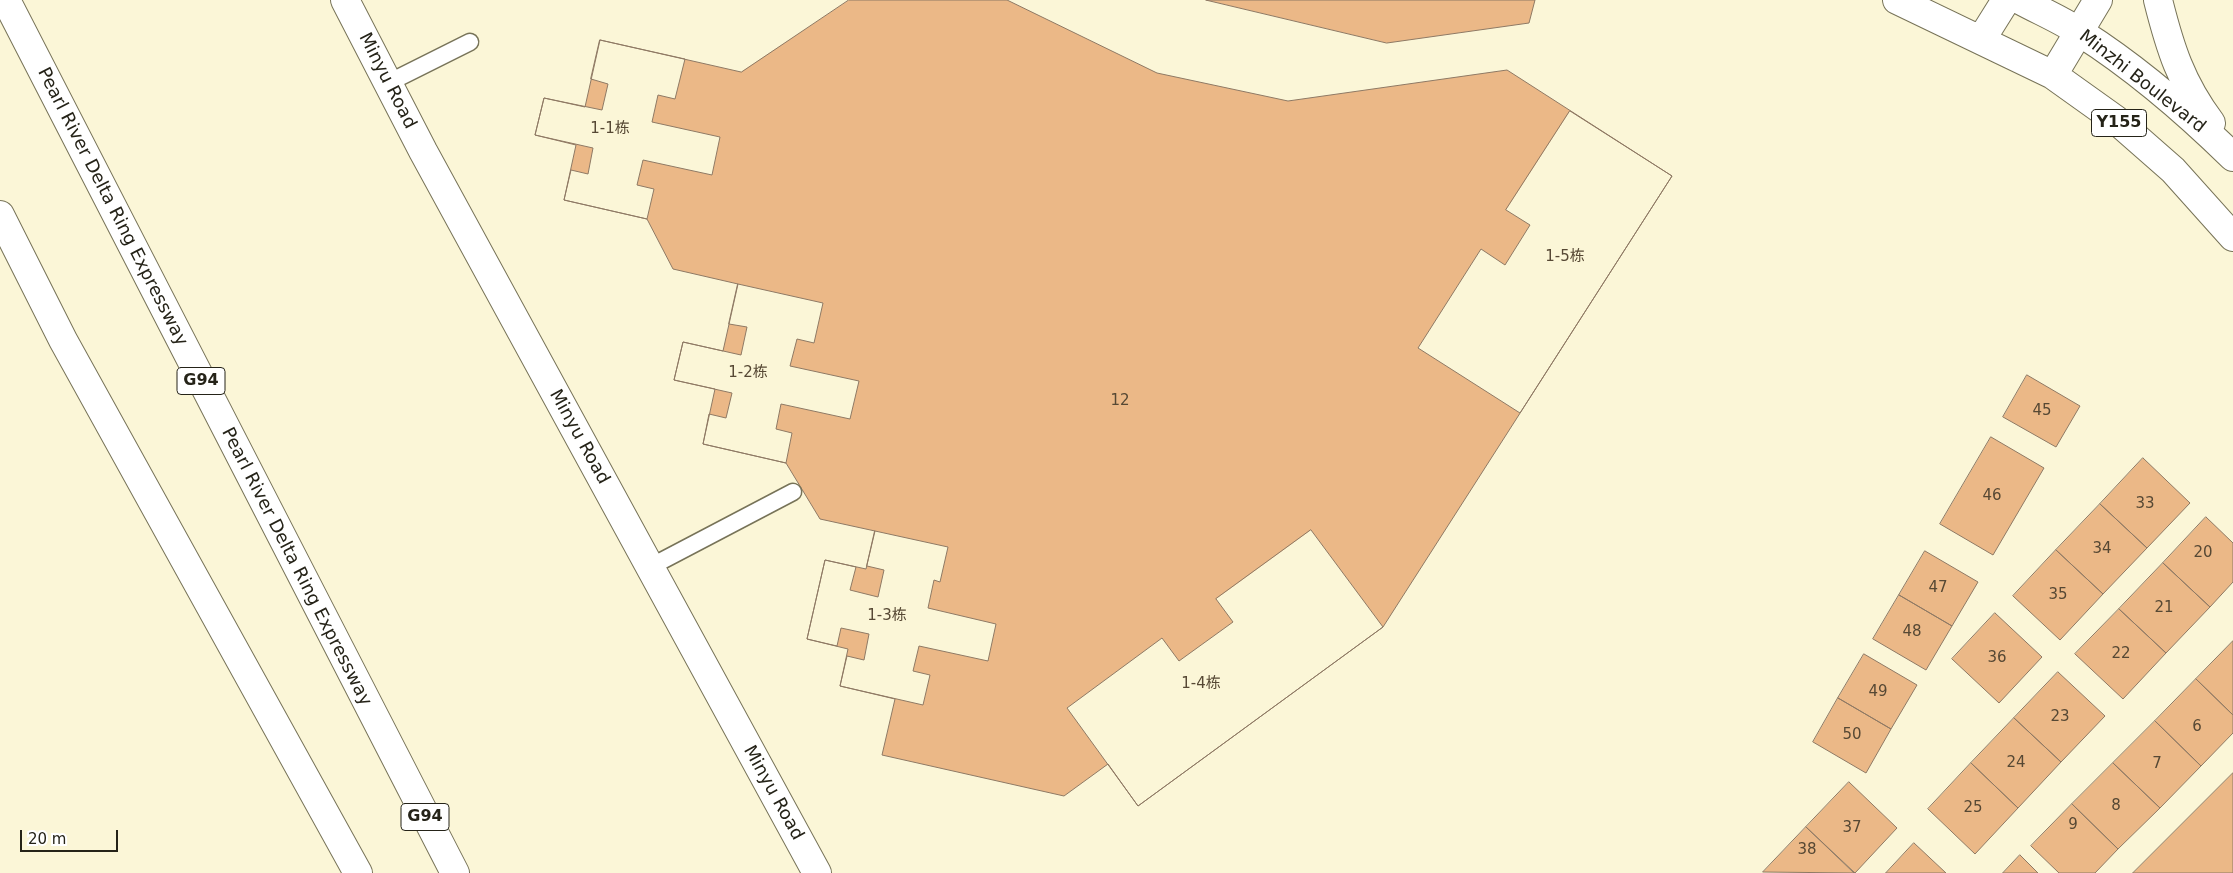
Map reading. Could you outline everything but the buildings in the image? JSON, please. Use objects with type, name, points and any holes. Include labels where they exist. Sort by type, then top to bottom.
[{"type":"main road","name":"G94","points":[[6,0],[455,873]]},
{"type":"main road","name":"Minyu Road","points":[[345,0],[388,83],[816,873]]},
{"type":"main road","name":"Y155","points":[[1897,0],[2053,74],[2116,120],[2173,170],[2233,236]]},
{"type":"main road","points":[[1981,40],[2006,0]]},
{"type":"main road","name":"Minzhi Boulevard","points":[[2020,0],[2080,32],[2165,96],[2233,157]]},
{"type":"main road","points":[[2053,74],[2098,0]]},
{"type":"main road","points":[[2158,0],[2177,67],[2199,107],[2233,153]]},
{"type":"main road","points":[[0,216],[68,349],[358,873]]},
{"type":"lane","points":[[388,83],[470,42]]},
{"type":"lane","points":[[650,567],[793,492]]}]
